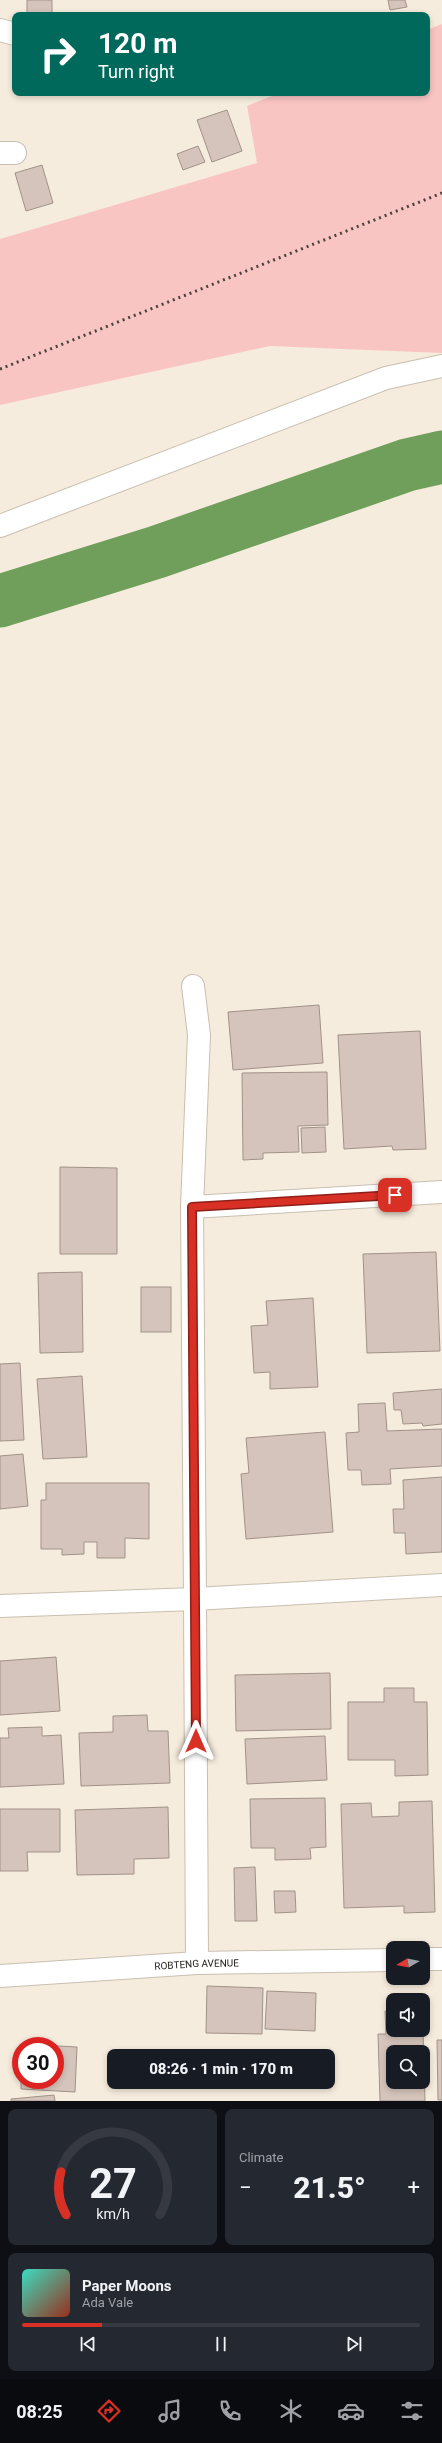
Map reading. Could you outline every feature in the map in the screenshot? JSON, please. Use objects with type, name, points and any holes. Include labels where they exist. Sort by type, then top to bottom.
[{"type":"street","points":[[0,30],[12,33]]},
{"type":"street","points":[[0,526],[386,378],[442,366]]},
{"type":"street","points":[[193,986],[199,1035],[192,1207],[198,1963]]},
{"type":"street","points":[[192,1207],[442,1192]]},
{"type":"street","points":[[0,1606],[195,1598],[442,1584]]},
{"type":"street","points":[[430,1959],[442,1959]]},
{"type":"street","name":"ROBTENG AVENUE","points":[[0,1976],[198,1963],[386,1960]]},
{"type":"shaded area","points":[[442,24],[442,353],[270,346],[0,405],[0,239],[257,163],[247,106],[272,96],[430,96],[430,29]]},
{"type":"building","points":[[27,0],[52,0],[52,12],[27,12]]},
{"type":"building","points":[[388,0],[405,0],[407,7],[390,10]]},
{"type":"building","points":[[227,110],[242,151],[212,162],[197,120]]},
{"type":"building","points":[[198,146],[205,162],[183,170],[177,154]]},
{"type":"building","points":[[42,165],[53,203],[26,211],[15,173]]},
{"type":"building","points":[[319,1005],[323,1063],[233,1070],[228,1012]]},
{"type":"building","points":[[420,1031],[426,1149],[393,1150],[392,1146],[344,1149],[338,1035]]},
{"type":"building","points":[[327,1072],[328,1125],[298,1126],[299,1152],[263,1153],[263,1159],[243,1160],[242,1073]]},
{"type":"building","points":[[325,1127],[326,1152],[302,1153],[301,1128]]},
{"type":"building","points":[[60,1167],[117,1168],[117,1254],[60,1254]]},
{"type":"building","points":[[436,1252],[440,1351],[367,1353],[363,1254]]},
{"type":"building","points":[[82,1272],[83,1352],[40,1353],[38,1273]]},
{"type":"building","points":[[141,1287],[171,1287],[171,1332],[141,1332]]},
{"type":"building","points":[[313,1298],[318,1387],[270,1389],[270,1372],[254,1373],[251,1326],[268,1325],[266,1301]]},
{"type":"building","points":[[20,1363],[24,1440],[0,1441],[0,1364]]},
{"type":"building","points":[[82,1376],[87,1457],[43,1459],[37,1379]]},
{"type":"building","points":[[442,1389],[442,1424],[423,1426],[422,1423],[403,1424],[401,1410],[394,1410],[393,1393]]},
{"type":"building","points":[[385,1403],[387,1431],[442,1429],[442,1466],[390,1469],[391,1484],[362,1485],[361,1470],[348,1470],[346,1433],[359,1432],[358,1404]]},
{"type":"building","points":[[325,1432],[333,1532],[246,1539],[241,1474],[249,1473],[246,1438]]},
{"type":"building","points":[[23,1454],[28,1506],[0,1509],[0,1456]]},
{"type":"building","points":[[442,1477],[442,1552],[406,1554],[405,1533],[394,1533],[393,1509],[404,1509],[403,1480]]},
{"type":"building","points":[[46,1483],[149,1483],[149,1539],[125,1538],[125,1558],[97,1558],[97,1542],[84,1542],[84,1554],[62,1555],[62,1549],[41,1549],[41,1500],[46,1500]]},
{"type":"building","points":[[56,1657],[60,1711],[0,1715],[0,1661]]},
{"type":"building","points":[[330,1673],[331,1729],[236,1731],[235,1675]]},
{"type":"building","points":[[384,1688],[414,1688],[414,1702],[427,1702],[428,1775],[395,1776],[395,1760],[348,1760],[348,1702],[384,1702]]},
{"type":"building","points":[[147,1715],[148,1731],[168,1731],[170,1783],[81,1786],[79,1733],[113,1732],[113,1716]]},
{"type":"building","points":[[42,1727],[42,1736],[61,1735],[64,1784],[0,1787],[0,1738],[9,1738],[8,1728]]},
{"type":"building","points":[[325,1736],[327,1780],[247,1784],[245,1739]]},
{"type":"building","points":[[325,1798],[326,1847],[310,1848],[311,1859],[275,1860],[275,1848],[251,1848],[250,1799]]},
{"type":"building","points":[[432,1801],[435,1912],[404,1913],[404,1906],[344,1908],[341,1804],[371,1803],[372,1817],[399,1816],[399,1802]]},
{"type":"building","points":[[168,1807],[169,1858],[134,1859],[134,1874],[77,1875],[75,1810]]},
{"type":"building","points":[[0,1809],[60,1809],[60,1852],[27,1852],[28,1871],[0,1871]]},
{"type":"building","points":[[255,1867],[257,1921],[235,1921],[234,1868]]},
{"type":"building","points":[[274,1891],[295,1891],[296,1912],[275,1913]]},
{"type":"building","points":[[207,1986],[263,1988],[262,2034],[206,2033]]},
{"type":"building","points":[[267,1991],[316,1993],[315,2031],[265,2029]]},
{"type":"building","points":[[385,2011],[386,2011],[386,2034]]},
{"type":"building","points":[[378,2034],[386,2034],[386,2037],[423,2037],[423,2045],[386,2045],[386,2089],[425,2089],[425,2101],[380,2101]]},
{"type":"building","points":[[437,2040],[442,2040],[442,2100],[438,2100]]},
{"type":"building","points":[[64,2046],[77,2047],[75,2092],[21,2089],[64,2089]]},
{"type":"building","points":[[54,2095],[55,2101],[11,2101],[11,2099]]},
{"type":"waterway","points":[[0,601],[157,552],[407,465],[442,457]]},
{"type":"railway","points":[[0,369],[442,193]]},
{"type":"route","points":[[196,1741],[192,1207],[395,1195]]}]
